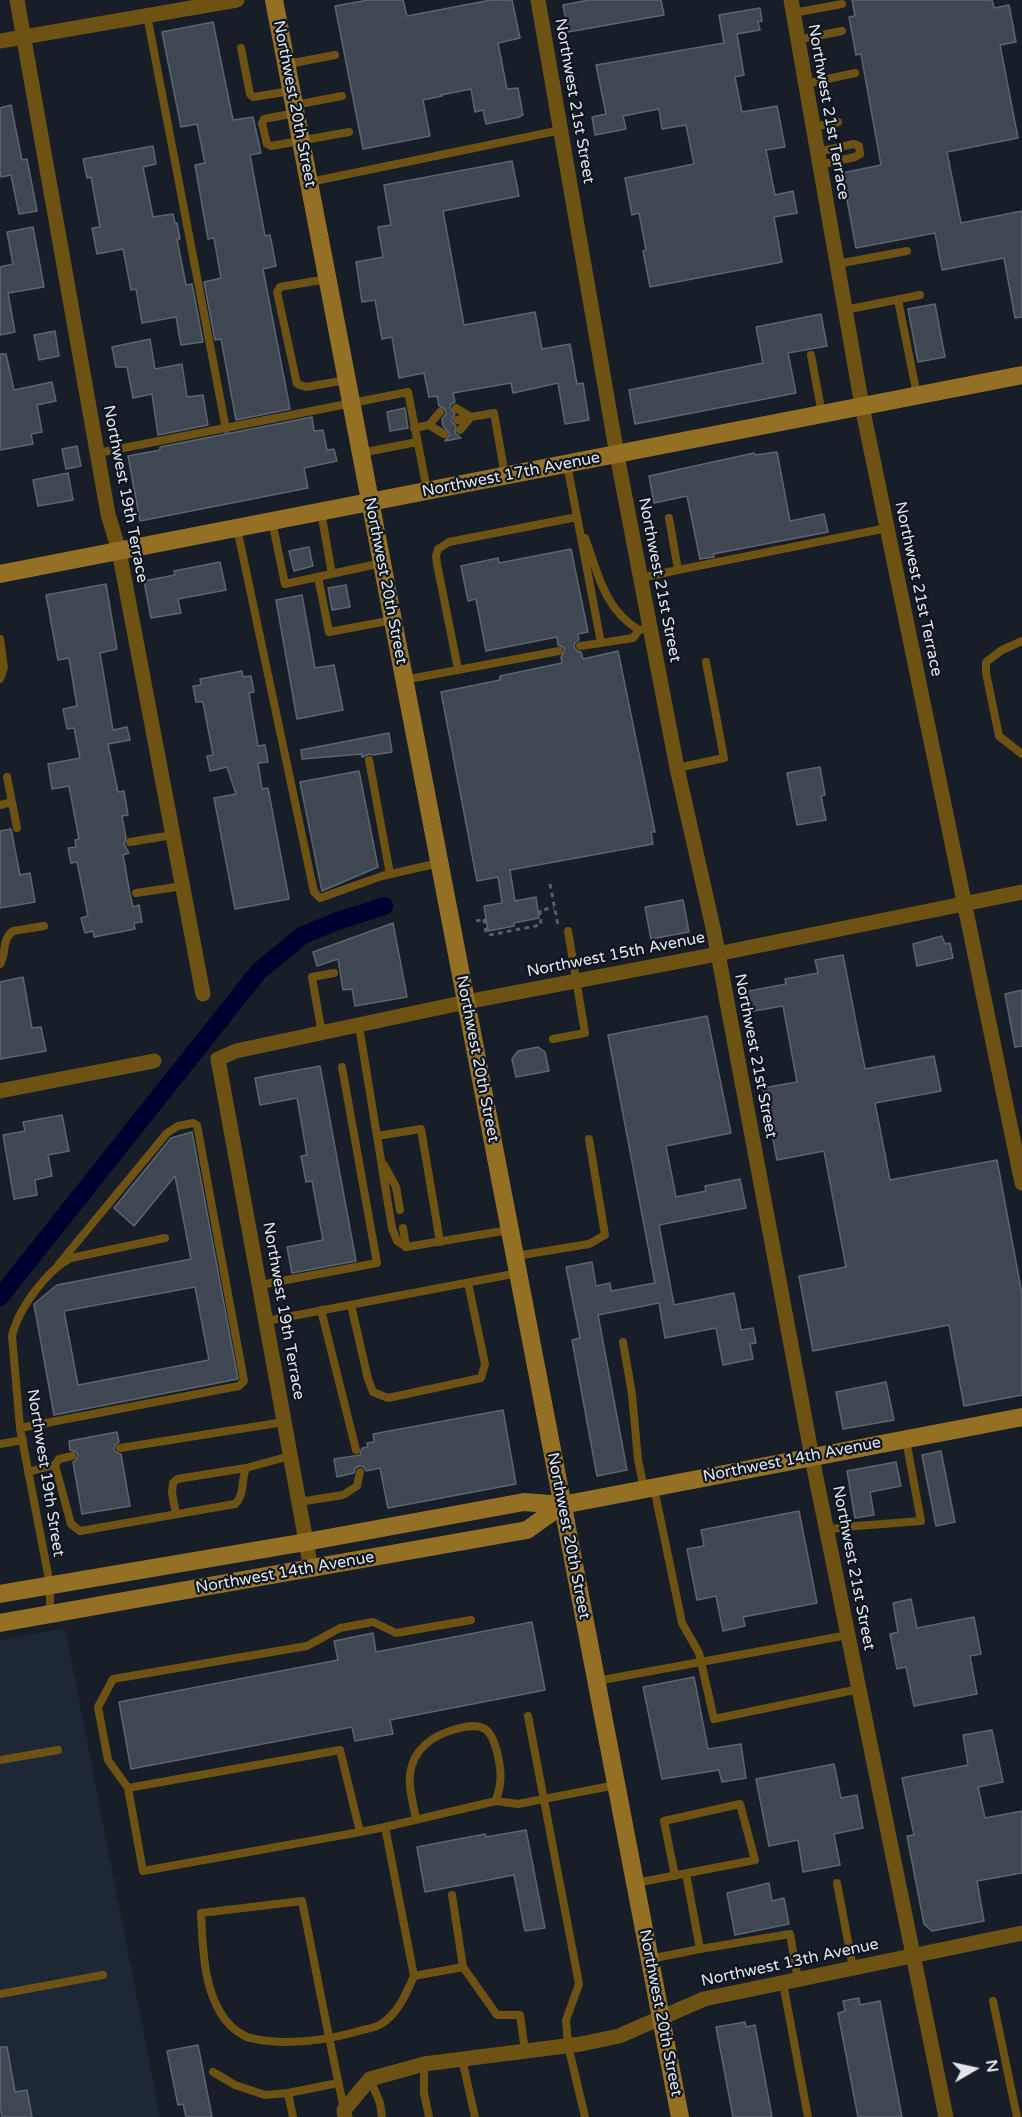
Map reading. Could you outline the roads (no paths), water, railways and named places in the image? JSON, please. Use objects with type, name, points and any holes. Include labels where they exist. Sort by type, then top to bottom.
[{"type":"main road","name":"Northwest 20th Street","points":[[274,0],[680,2117]]},
{"type":"main road","name":"Northwest 17th Avenue","points":[[0,574],[1022,375]]},
{"type":"main road","name":"Northwest 14th Avenue","points":[[0,1594],[524,1503],[562,1505],[1022,1417]]},
{"type":"main road","name":"Northwest 14th Avenue","points":[[0,1623],[527,1530],[562,1505]]},
{"type":"street","name":"Northwest 19th Terrace","points":[[17,0],[108,514],[119,551],[203,994]]},
{"type":"street","points":[[0,41],[220,1],[237,0]]},
{"type":"street","name":"Northwest 21st Street","points":[[538,0],[617,455],[641,578],[644,629],[692,827],[718,954],[812,1456],[946,2117]]},
{"type":"street","name":"Northwest 21st Terrace","points":[[792,7],[862,406],[1022,1183]]},
{"type":"street","name":"Northwest 15th Avenue","points":[[218,1059],[236,1051],[466,1002],[718,954],[1022,892]]},
{"type":"street","name":"Northwest 19th Terrace","points":[[218,1059],[311,1569]]},
{"type":"street","points":[[0,1091],[154,1061]]},
{"type":"street","name":"Northwest 13th Avenue","points":[[370,2079],[424,2064],[619,2036],[704,1999],[1022,1933]]},
{"type":"street","points":[[345,2114],[370,2079]]},
{"type":"lane","points":[[792,7],[842,4]]},
{"type":"lane","points":[[147,15],[226,429]]},
{"type":"lane","points":[[797,40],[842,31]]},
{"type":"lane","points":[[241,48],[250,94],[253,97],[293,103],[342,96]]},
{"type":"lane","points":[[286,64],[335,55]]},
{"type":"lane","points":[[805,84],[855,73]]},
{"type":"lane","points":[[293,103],[264,119],[262,123],[266,142],[272,146],[349,132]]},
{"type":"lane","points":[[813,127],[838,122]]},
{"type":"lane","points":[[309,182],[561,130]]},
{"type":"lane","points":[[837,264],[907,251]]},
{"type":"lane","points":[[327,279],[280,286],[277,292],[297,384],[306,387],[346,380]]},
{"type":"lane","points":[[845,310],[920,295]]},
{"type":"lane","points":[[898,300],[917,395]]},
{"type":"lane","points":[[811,354],[822,414]]},
{"type":"lane","points":[[98,453],[408,393],[427,492]]},
{"type":"lane","points":[[456,408],[471,417]]},
{"type":"lane","points":[[429,425],[440,412]]},
{"type":"lane","points":[[457,420],[494,413],[506,476]]},
{"type":"lane","points":[[460,430],[471,417]]},
{"type":"lane","points":[[414,428],[442,421]]},
{"type":"lane","points":[[429,425],[444,434]]},
{"type":"lane","points":[[361,453],[417,442]]},
{"type":"lane","points":[[567,464],[601,642]]},
{"type":"lane","points":[[321,512],[332,574]]},
{"type":"lane","points":[[577,517],[612,606],[621,618],[644,629],[633,638],[580,646]]},
{"type":"lane","points":[[458,669],[437,564],[438,549],[449,542],[577,517]]},
{"type":"lane","points":[[669,518],[678,570]]},
{"type":"lane","points":[[272,521],[285,584],[382,563]]},
{"type":"lane","points":[[237,528],[314,892],[320,898],[390,874],[439,863]]},
{"type":"lane","points":[[641,578],[887,528]]},
{"type":"lane","points":[[318,577],[329,632],[393,620]]},
{"type":"lane","points":[[0,639],[4,668],[0,679]]},
{"type":"lane","points":[[1022,641],[992,656],[986,662],[986,673],[999,736],[1022,754]]},
{"type":"lane","points":[[404,680],[559,651]]},
{"type":"lane","points":[[677,768],[724,758],[706,662]]},
{"type":"lane","points":[[369,760],[390,874]]},
{"type":"lane","points":[[7,777],[17,828]]},
{"type":"lane","points":[[0,805],[12,802]]},
{"type":"lane","points":[[130,842],[173,835]]},
{"type":"lane","points":[[136,893],[183,886]]},
{"type":"lane","points":[[0,964],[3,959],[4,944],[9,934],[13,931],[44,926]]},
{"type":"lane","points":[[554,1039],[585,1034],[568,931]]},
{"type":"lane","points":[[322,1034],[312,977],[334,973]]},
{"type":"lane","points":[[359,1026],[392,1228],[397,1241],[406,1247],[510,1230]]},
{"type":"lane","points":[[260,1285],[376,1263],[342,1067]]},
{"type":"lane","points":[[20,1428],[239,1386],[244,1381],[197,1125],[193,1123],[178,1125],[167,1133],[59,1264]]},
{"type":"lane","points":[[377,1136],[421,1129],[440,1242]]},
{"type":"lane","points":[[266,1321],[468,1283],[516,1265],[589,1244],[604,1235],[589,1139]]},
{"type":"lane","points":[[381,1158],[396,1187],[400,1210]]},
{"type":"lane","points":[[403,1228],[406,1247]]},
{"type":"lane","points":[[59,1264],[71,1258],[165,1238]]},
{"type":"lane","name":"Northwest 19th Street","points":[[50,1614],[50,1585],[20,1428],[12,1336],[24,1307],[59,1264]]},
{"type":"lane","points":[[351,1305],[368,1379],[374,1392],[388,1398],[481,1378],[485,1364],[468,1283]]},
{"type":"lane","points":[[321,1311],[356,1450]]},
{"type":"lane","points":[[623,1342],[633,1394],[638,1460],[649,1487],[682,1623],[699,1653],[714,1719],[859,1689]]},
{"type":"lane","points":[[120,1448],[284,1422]]},
{"type":"lane","points":[[827,1530],[921,1521],[906,1439]]},
{"type":"lane","points":[[0,1444],[22,1440]]},
{"type":"lane","points":[[72,1456],[58,1459],[55,1466],[71,1524],[80,1531],[235,1504],[241,1496],[246,1468]]},
{"type":"lane","points":[[176,1514],[172,1487],[177,1479],[246,1468],[290,1456]]},
{"type":"lane","points":[[28,1472],[55,1466]]},
{"type":"lane","points":[[299,1502],[344,1495],[357,1486],[360,1472]]},
{"type":"lane","points":[[471,1620],[396,1633],[373,1622],[340,1628],[307,1646],[113,1678],[98,1707],[108,1760],[128,1788],[143,1871],[360,1832],[496,1801],[518,1804],[616,1785]]},
{"type":"lane","points":[[596,1682],[848,1635]]},
{"type":"lane","points":[[528,1716],[579,1984],[566,2020],[568,2045],[585,2117]]},
{"type":"lane","points":[[416,1820],[410,1775],[413,1761],[419,1750],[441,1733],[465,1727],[485,1728],[492,1736],[499,1761],[500,1782],[496,1801]]},
{"type":"lane","points":[[0,1760],[58,1750]]},
{"type":"lane","points":[[128,1788],[340,1750],[360,1832]]},
{"type":"lane","points":[[634,1884],[686,1874],[755,1860],[740,1804],[664,1821],[675,1876]]},
{"type":"lane","points":[[345,2114],[329,2039],[302,1901],[201,1913],[203,1957],[215,2003],[228,2024],[248,2037],[295,2042],[329,2039],[381,2024],[405,1996],[414,1976],[385,1827]]},
{"type":"lane","points":[[686,1874],[700,1949]]},
{"type":"lane","points":[[837,1883],[853,1968]]},
{"type":"lane","points":[[452,1895],[463,1967],[497,2014],[520,2015],[525,2051]]},
{"type":"lane","points":[[649,1959],[790,1934],[790,1981],[808,2117]]},
{"type":"lane","points":[[414,1976],[463,1967]]},
{"type":"lane","points":[[0,1994],[103,1975]]},
{"type":"lane","points":[[993,2001],[1017,2117]]},
{"type":"lane","points":[[462,2059],[475,2117]]},
{"type":"lane","points":[[424,2064],[424,2093],[429,2117]]},
{"type":"lane","points":[[213,2072],[235,2085],[265,2096],[338,2083]]},
{"type":"lane","points":[[370,2079],[380,2103],[382,2117]]},
{"type":"lane","points":[[288,2093],[293,2117]]},
{"type":"waterway","points":[[0,1297],[259,971],[303,935],[384,906]]}]
